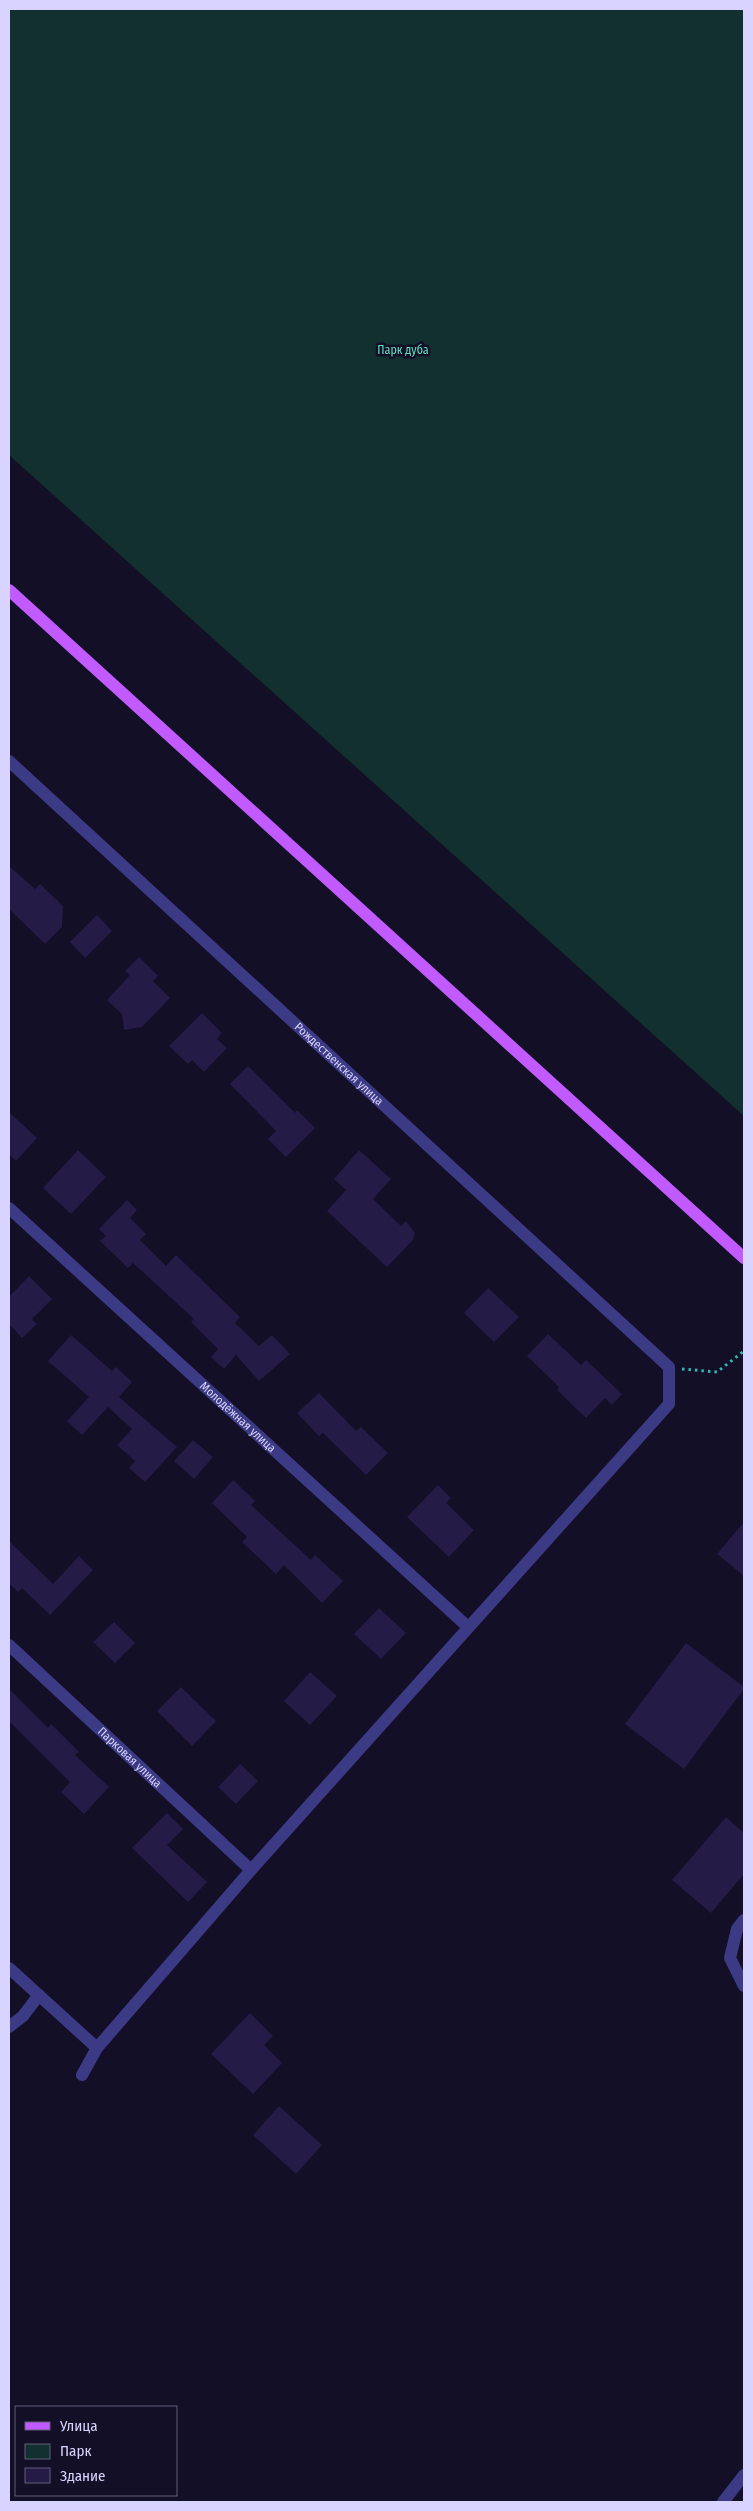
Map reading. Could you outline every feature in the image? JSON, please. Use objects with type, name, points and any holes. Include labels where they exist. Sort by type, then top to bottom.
[{"type":"main road","points":[[9,590],[744,1258]]},
{"type":"street","name":"Рождественская улица","points":[[9,761],[669,1367]]},
{"type":"street","name":"Молодёжная улица","points":[[9,1208],[468,1626]]},
{"type":"street","points":[[82,2075],[97,2048],[251,1870],[669,1404],[669,1367]]},
{"type":"street","name":"Парковая улица","points":[[9,1645],[251,1870]]},
{"type":"street","points":[[744,1920],[737,1929],[730,1958],[744,1986]]},
{"type":"street","points":[[9,1968],[97,2048]]},
{"type":"street","points":[[9,2027],[23,2016],[39,1995]]},
{"type":"street","points":[[723,2502],[744,2475]]},
{"type":"path","points":[[669,1367],[717,1372],[744,1351]]},
{"type":"green space","name":"Парк дуба","points":[[9,9],[744,9],[744,1116],[9,455]]},
{"type":"building","points":[[9,866],[35,889],[40,884],[63,906],[62,927],[45,944],[9,909]]},
{"type":"building","points":[[97,915],[112,931],[85,958],[70,942]]},
{"type":"building","points":[[139,957],[158,976],[153,981],[170,998],[142,1027],[124,1030],[122,1014],[107,1000],[130,975],[125,971]]},
{"type":"building","points":[[202,1013],[222,1033],[217,1039],[227,1048],[204,1072],[192,1060],[188,1064],[169,1046]]},
{"type":"building","points":[[248,1066],[295,1113],[297,1110],[315,1128],[286,1157],[268,1139],[276,1131],[230,1084]]},
{"type":"building","points":[[9,1112],[37,1138],[16,1161],[9,1154]]},
{"type":"building","points":[[78,1150],[106,1177],[71,1214],[43,1188]]},
{"type":"building","points":[[359,1150],[391,1179],[373,1199],[401,1226],[406,1221],[415,1233],[413,1240],[387,1267],[327,1211],[346,1190],[334,1179]]},
{"type":"building","points":[[127,1200],[137,1210],[130,1218],[146,1234],[140,1240],[166,1266],[176,1255],[240,1317],[235,1323],[259,1346],[272,1335],[290,1354],[259,1381],[236,1355],[224,1369],[211,1357],[218,1349],[191,1322],[194,1319],[133,1263],[128,1268],[100,1241],[106,1236],[99,1229]]},
{"type":"building","points":[[29,1276],[52,1299],[32,1319],[37,1324],[22,1338],[9,1324],[9,1297]]},
{"type":"building","points":[[488,1288],[519,1317],[494,1342],[464,1313]]},
{"type":"building","points":[[548,1334],[581,1365],[586,1360],[622,1394],[612,1405],[605,1398],[586,1418],[557,1390],[559,1387],[527,1356]]},
{"type":"building","points":[[71,1335],[112,1371],[116,1367],[132,1382],[119,1397],[177,1447],[145,1482],[129,1468],[135,1461],[117,1445],[132,1429],[108,1407],[82,1435],[67,1421],[89,1397],[48,1361]]},
{"type":"building","points":[[319,1393],[356,1431],[361,1427],[388,1453],[366,1475],[323,1433],[319,1436],[297,1413]]},
{"type":"building","points":[[193,1440],[213,1457],[194,1479],[174,1461]]},
{"type":"building","points":[[233,1480],[255,1501],[251,1505],[311,1560],[315,1555],[343,1581],[322,1603],[284,1565],[276,1574],[242,1542],[247,1537],[212,1503]]},
{"type":"building","points":[[438,1485],[451,1498],[446,1503],[474,1530],[449,1557],[407,1517]]},
{"type":"building","points":[[744,1522],[744,1576],[717,1554]]},
{"type":"building","points":[[9,1541],[53,1584],[79,1556],[93,1570],[50,1615],[22,1588],[18,1592],[9,1583]]},
{"type":"building","points":[[379,1608],[406,1633],[381,1659],[354,1634]]},
{"type":"building","points":[[114,1622],[135,1643],[115,1663],[93,1642]]},
{"type":"building","points":[[686,1643],[744,1687],[744,1689],[684,1769],[625,1724]]},
{"type":"building","points":[[310,1672],[337,1696],[310,1725],[284,1701]]},
{"type":"building","points":[[181,1687],[216,1721],[192,1746],[157,1711]]},
{"type":"building","points":[[9,1689],[48,1728],[51,1724],[79,1752],[75,1755],[109,1787],[84,1814],[61,1792],[70,1782],[9,1721]]},
{"type":"building","points":[[240,1764],[258,1781],[236,1804],[218,1787]]},
{"type":"building","points":[[167,1813],[183,1829],[167,1845],[207,1882],[188,1902],[132,1848]]},
{"type":"building","points":[[726,1817],[744,1833],[744,1874],[711,1913],[672,1880]]},
{"type":"building","points":[[250,2013],[273,2036],[264,2045],[282,2063],[253,2094],[211,2054]]},
{"type":"building","points":[[279,2106],[322,2145],[296,2174],[253,2135]]}]
